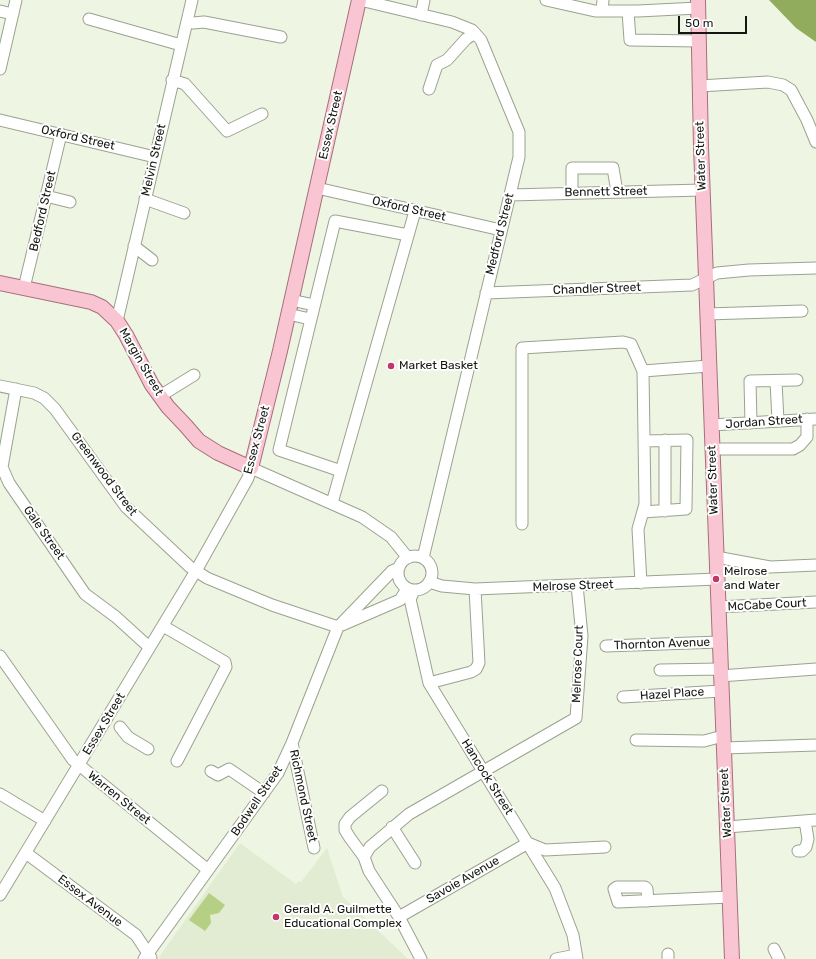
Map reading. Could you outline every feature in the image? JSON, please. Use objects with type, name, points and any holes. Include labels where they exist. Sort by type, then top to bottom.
[{"type":"main road","name":"Essex Street","points":[[251,468],[288,314],[359,0]]},
{"type":"main road","name":"Water Street","points":[[698,4],[702,190],[732,959]]},
{"type":"main road","name":"Margin Street","points":[[0,283],[91,302],[102,307],[117,321],[126,335],[152,385],[199,441],[218,454],[251,468]]},
{"type":"street","points":[[0,69],[16,0]]},
{"type":"street","name":"Melvin Street","points":[[117,321],[172,80],[192,0]]},
{"type":"street","points":[[359,0],[452,22],[475,33],[447,60],[437,65],[430,89]]},
{"type":"street","points":[[421,15],[424,0]]},
{"type":"street","points":[[552,1],[603,5],[628,11],[698,4]]},
{"type":"street","points":[[0,10],[13,14]]},
{"type":"street","points":[[628,11],[630,40],[698,41]]},
{"type":"street","points":[[89,19],[181,46]]},
{"type":"street","points":[[187,21],[193,23],[204,22],[281,37]]},
{"type":"street","name":"Medford Street","points":[[423,558],[501,230],[520,157],[519,132],[481,40],[475,33]]},
{"type":"street","points":[[172,80],[185,84],[227,131],[262,114]]},
{"type":"street","points":[[699,86],[768,82],[783,84],[791,90],[807,120],[816,142]]},
{"type":"street","name":"Oxford Street","points":[[0,120],[155,157]]},
{"type":"street","name":"Bedford Street","points":[[24,288],[61,134]]},
{"type":"street","points":[[572,193],[572,168],[613,168],[617,192]]},
{"type":"street","name":"Oxford Street","points":[[317,188],[501,230]]},
{"type":"street","name":"Bennett Street","points":[[510,195],[702,190]]},
{"type":"street","points":[[46,196],[70,202]]},
{"type":"street","points":[[145,199],[184,213]]},
{"type":"street","points":[[332,503],[415,211]]},
{"type":"street","points":[[341,471],[279,450],[335,221],[408,235]]},
{"type":"street","points":[[134,246],[152,260]]},
{"type":"street","name":"Chandler Street","points":[[486,293],[692,285],[717,273],[749,270],[816,268]]},
{"type":"street","points":[[291,300],[314,305]]},
{"type":"street","points":[[707,314],[802,311]]},
{"type":"street","points":[[288,314],[310,319]]},
{"type":"street","points":[[522,524],[522,348],[623,342],[632,344],[643,371],[645,504],[638,529],[641,583]]},
{"type":"street","points":[[643,371],[709,366]]},
{"type":"street","points":[[160,396],[194,375]]},
{"type":"street","points":[[776,380],[778,421]]},
{"type":"street","points":[[751,423],[750,381],[797,380]]},
{"type":"street","name":"Greenwood Street","points":[[0,386],[34,393],[44,398],[55,408],[126,507],[159,539],[196,571],[206,578],[272,605],[338,627]]},
{"type":"street","name":"Gale Street","points":[[16,389],[2,467],[9,482],[85,594],[116,617],[149,647]]},
{"type":"street","points":[[712,449],[793,449],[800,445],[807,437],[812,419]]},
{"type":"street","name":"Jordan Street","points":[[712,425],[812,419]]},
{"type":"street","points":[[665,440],[665,511]]},
{"type":"street","points":[[643,512],[686,509],[687,440],[644,441]]},
{"type":"street","name":"Margin Street","points":[[251,468],[362,517],[391,537],[408,558]]},
{"type":"street","name":"Essex Street","points":[[0,895],[196,571],[248,478],[251,468]]},
{"type":"street","points":[[338,627],[400,600],[410,590],[421,589],[429,582],[432,572],[428,562],[418,556],[408,558],[399,568],[399,581],[410,590]]},
{"type":"street","points":[[716,557],[770,567],[816,565]]},
{"type":"street","name":"Bodwell Street","points":[[148,957],[278,773],[292,743],[338,627],[392,571],[399,568]]},
{"type":"street","name":"Melrose Street","points":[[429,582],[442,586],[474,589],[717,579]]},
{"type":"street","name":"Melrose Court","points":[[483,772],[576,718],[582,636],[577,585]]},
{"type":"street","points":[[429,683],[471,672],[476,669],[479,663],[474,589]]},
{"type":"street","name":"Hancock Street","points":[[410,590],[410,599],[429,683],[528,843],[558,895],[573,935],[577,957]]},
{"type":"street","name":"McCabe Court","points":[[718,607],[816,602]]},
{"type":"street","points":[[163,626],[225,662],[226,667],[177,761]]},
{"type":"street","name":"Thornton Avenue","points":[[606,646],[719,642]]},
{"type":"street","name":"Warren Street","points":[[0,656],[73,760],[208,870]]},
{"type":"street","points":[[660,670],[720,672],[816,669]]},
{"type":"street","name":"Hazel Place","points":[[623,697],[721,691]]},
{"type":"street","points":[[111,712],[117,717],[120,727],[128,737],[148,749]]},
{"type":"street","points":[[104,723],[112,727],[120,727]]},
{"type":"street","points":[[636,740],[816,745]]},
{"type":"street","name":"Richmond Street","points":[[292,743],[314,848]]},
{"type":"street","points":[[211,771],[218,775],[229,769],[264,793]]},
{"type":"street","points":[[364,857],[370,847],[409,814],[483,772]]},
{"type":"street","points":[[382,791],[350,817],[345,824],[345,830],[364,857],[369,871],[399,918],[421,959]]},
{"type":"street","points":[[0,794],[45,821]]},
{"type":"street","points":[[727,827],[811,821],[806,847],[802,851],[798,851]]},
{"type":"street","points":[[392,827],[415,863]]},
{"type":"street","points":[[528,843],[545,850],[605,847]]},
{"type":"street","name":"Savoie Avenue","points":[[399,918],[528,843]]},
{"type":"street","name":"Essex Avenue","points":[[26,853],[136,935],[148,957]]},
{"type":"street","points":[[648,901],[730,897]]},
{"type":"street","points":[[774,949],[779,959]]},
{"type":"street","points":[[556,959],[577,957]]},
{"type":"shaded area","points":[[769,0],[816,0],[816,42],[796,28]]},
{"type":"shaded area","name":"Gerald A. Guilmette Educational Complex","points":[[240,843],[296,884],[298,881],[301,882],[327,848],[343,897],[408,959],[160,959],[159,957]]},
{"type":"shaded area","points":[[209,893],[225,905],[219,913],[210,915],[211,923],[205,931],[189,920]]},
{"type":"place","name":"Market Basket","points":[[391,366]]},
{"type":"place","name":"Melrose and Water","points":[[716,579]]},
{"type":"place","name":"Gerald A. Guilmette Educational Complex","points":[[276,917]]}]
